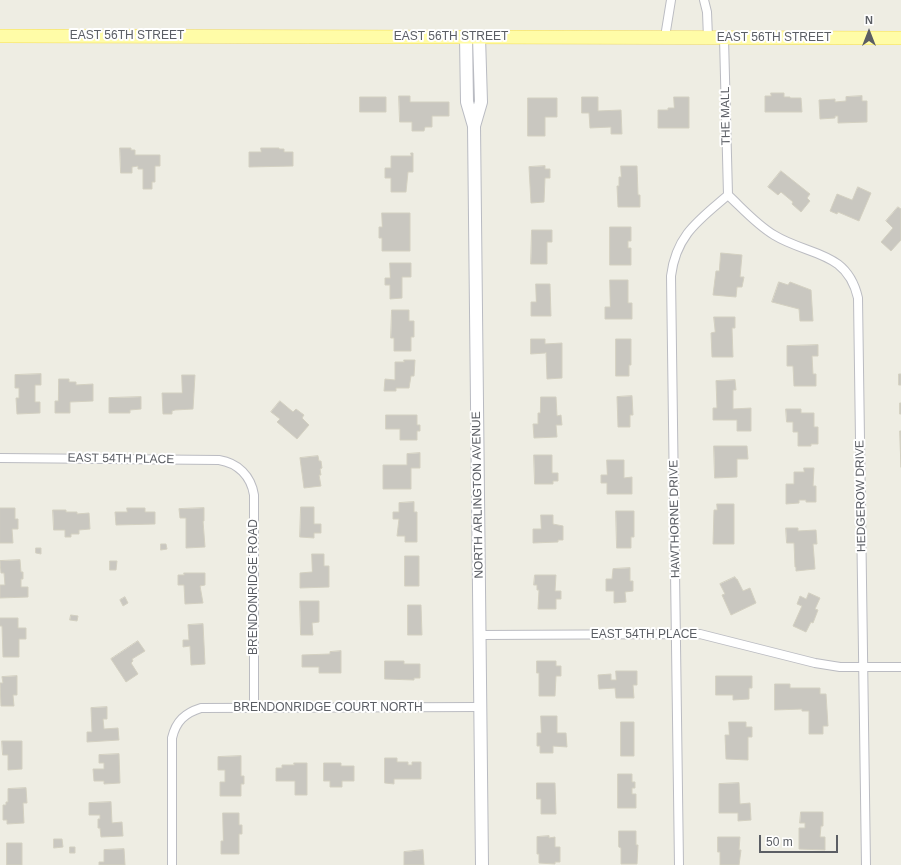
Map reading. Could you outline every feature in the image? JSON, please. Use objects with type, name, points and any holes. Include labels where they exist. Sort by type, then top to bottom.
[{"type":"main road","name":"EAST 56TH STREET","points":[[0,36],[901,38]]},
{"type":"main road","name":"NORTH ARLINGTON AVENUE","points":[[473,37],[467,102],[474,126],[482,865]]},
{"type":"street","points":[[665,37],[671,0]]},
{"type":"street","points":[[704,0],[707,12],[708,38]]},
{"type":"street","name":"THE MALL","points":[[724,38],[728,195]]},
{"type":"street","name":"HAWTHORNE DRIVE","points":[[679,865],[671,281],[673,266],[679,247],[686,234],[728,195]]},
{"type":"street","name":"HEDGEROW DRIVE","points":[[728,195],[761,226],[773,235],[825,256],[838,264],[851,280],[857,294],[859,309],[866,865]]},
{"type":"street","name":"EAST 54TH PLACE","points":[[0,458],[219,460],[232,464],[241,469]]},
{"type":"street","name":"BRENDONRIDGE ROAD","points":[[241,469],[250,481],[254,495],[254,708]]},
{"type":"street","name":"EAST 54TH PLACE","points":[[480,635],[700,634],[713,636],[815,663],[840,667],[901,667]]},
{"type":"street","name":"BRENDONRIDGE COURT NORTH","points":[[172,865],[172,742],[175,728],[180,720],[191,711],[201,708],[480,707]]},
{"type":"building","points":[[771,93],[784,93],[784,97],[801,98],[802,112],[765,112],[765,96],[771,96]]},
{"type":"building","points":[[399,96],[410,96],[410,102],[449,102],[449,116],[432,116],[432,127],[425,127],[424,131],[412,131],[412,122],[400,122]]},
{"type":"building","points":[[862,96],[862,101],[867,101],[867,122],[838,123],[838,116],[835,116],[835,118],[820,119],[819,100],[835,99],[835,102],[846,101],[846,97]]},
{"type":"building","points":[[360,97],[386,97],[386,112],[360,112]]},
{"type":"building","points":[[582,97],[598,97],[598,111],[621,110],[622,134],[611,134],[611,127],[590,128],[589,113],[582,113]]},
{"type":"building","points":[[674,97],[689,97],[689,128],[658,128],[658,110],[668,110],[668,108],[674,108]]},
{"type":"building","points":[[528,98],[557,98],[557,117],[545,117],[545,136],[528,136]]},
{"type":"building","points":[[120,148],[131,148],[131,150],[135,150],[135,155],[160,155],[160,166],[155,166],[155,182],[152,182],[152,189],[143,189],[143,169],[138,169],[138,166],[132,167],[132,173],[121,173]]},
{"type":"building","points":[[261,148],[279,148],[284,149],[284,152],[293,152],[293,166],[249,167],[249,152],[261,152]]},
{"type":"building","points":[[411,153],[413,153],[413,172],[408,172],[406,192],[391,192],[391,178],[385,178],[385,168],[391,168],[391,156],[411,156]]},
{"type":"building","points":[[545,166],[545,169],[550,169],[550,178],[545,178],[544,202],[531,203],[529,167]]},
{"type":"building","points":[[621,166],[637,166],[640,207],[618,207],[617,186],[619,186],[619,177],[621,177]]},
{"type":"building","points":[[781,171],[810,194],[807,198],[810,201],[801,212],[792,204],[793,202],[781,192],[778,195],[768,187]]},
{"type":"building","points":[[858,187],[871,193],[859,221],[838,212],[837,214],[830,211],[837,194],[852,200]]},
{"type":"building","points":[[898,207],[901,209],[901,240],[891,251],[881,242],[893,228],[886,221]]},
{"type":"building","points":[[382,213],[410,213],[410,251],[382,251],[382,238],[379,238],[379,227],[382,227]]},
{"type":"building","points":[[610,227],[631,227],[631,241],[628,241],[628,248],[631,248],[631,265],[610,265]]},
{"type":"building","points":[[532,230],[552,230],[552,242],[547,242],[547,264],[531,264]]},
{"type":"building","points":[[721,253],[742,255],[740,277],[744,277],[742,287],[737,287],[736,297],[713,295],[716,271],[719,271]]},
{"type":"building","points":[[390,263],[411,263],[411,277],[402,277],[402,298],[390,299],[390,285],[385,285],[385,278],[390,278]]},
{"type":"building","points":[[610,280],[628,280],[628,303],[632,303],[632,319],[605,319],[605,307],[610,307]]},
{"type":"building","points":[[779,282],[788,285],[790,282],[811,290],[813,321],[800,321],[799,309],[772,302]]},
{"type":"building","points":[[536,284],[550,284],[551,316],[531,316],[531,302],[536,302]]},
{"type":"building","points":[[392,310],[409,310],[409,321],[414,321],[414,337],[411,337],[411,351],[394,351],[394,338],[391,338]]},
{"type":"building","points":[[714,317],[735,317],[735,328],[732,328],[733,357],[712,357],[711,333],[715,332]]},
{"type":"building","points":[[531,339],[545,339],[545,344],[562,343],[562,378],[547,379],[546,352],[531,354]]},
{"type":"building","points":[[616,339],[631,339],[631,365],[629,365],[629,376],[616,376]]},
{"type":"building","points":[[818,345],[818,356],[812,356],[813,374],[816,374],[816,386],[794,386],[793,366],[787,366],[787,346]]},
{"type":"building","points":[[404,360],[415,360],[414,376],[411,376],[409,388],[396,388],[396,391],[384,391],[385,379],[395,380],[395,362],[404,362]]},
{"type":"building","points":[[41,374],[41,385],[35,385],[35,402],[40,402],[40,413],[17,414],[16,398],[19,398],[19,388],[15,388],[15,375]]},
{"type":"building","points":[[899,374],[901,374],[901,385],[899,385]]},
{"type":"building","points":[[182,375],[195,375],[193,409],[175,410],[172,411],[172,414],[163,414],[162,393],[182,393]]},
{"type":"building","points":[[59,379],[69,379],[69,382],[76,382],[76,385],[93,384],[93,401],[70,402],[70,413],[55,413],[55,401],[58,401]]},
{"type":"building","points":[[735,380],[736,390],[733,390],[733,409],[751,408],[751,431],[737,431],[737,420],[713,420],[713,408],[717,408],[716,381]]},
{"type":"building","points":[[632,396],[633,415],[630,415],[630,427],[618,427],[617,397]]},
{"type":"building","points":[[141,397],[141,409],[130,410],[130,413],[109,413],[109,398]]},
{"type":"building","points":[[541,397],[556,397],[557,416],[561,415],[562,425],[556,425],[557,437],[534,438],[533,424],[538,424],[538,413],[540,413]]},
{"type":"building","points":[[280,401],[293,412],[296,409],[304,415],[302,418],[309,425],[297,439],[277,422],[280,419],[271,412]]},
{"type":"building","points":[[901,403],[901,414],[900,414]]},
{"type":"building","points":[[786,409],[801,409],[801,413],[814,413],[814,427],[818,427],[818,444],[811,444],[811,446],[798,446],[798,432],[793,432],[793,422],[787,422]]},
{"type":"building","points":[[386,415],[417,415],[417,425],[420,425],[420,431],[417,431],[417,440],[400,440],[400,429],[386,429]]},
{"type":"building","points":[[900,431],[901,431],[901,467]]},
{"type":"building","points":[[714,446],[747,446],[748,459],[737,459],[737,477],[715,478]]},
{"type":"building","points":[[420,453],[420,468],[411,468],[411,489],[383,489],[383,465],[407,465],[407,454]]},
{"type":"building","points":[[534,455],[552,455],[552,473],[558,473],[558,481],[553,481],[553,484],[535,484]]},
{"type":"building","points":[[318,456],[319,461],[321,461],[322,468],[320,469],[321,475],[319,475],[321,486],[304,488],[300,458]]},
{"type":"building","points":[[607,460],[624,460],[624,478],[632,477],[632,494],[607,494],[607,483],[601,483],[601,475],[607,475]]},
{"type":"building","points":[[804,468],[814,468],[813,486],[816,486],[816,502],[799,500],[799,503],[786,504],[786,484],[794,484],[794,472],[804,472]]},
{"type":"building","points":[[414,502],[414,512],[417,512],[417,542],[405,542],[405,536],[397,536],[399,519],[393,519],[393,512],[399,512],[399,503]]},
{"type":"building","points":[[717,504],[734,504],[734,544],[713,544],[714,510],[717,510]]},
{"type":"building","points":[[301,507],[314,507],[314,524],[321,524],[321,533],[314,533],[314,538],[300,537]]},
{"type":"building","points":[[0,508],[15,508],[15,519],[18,519],[18,529],[12,529],[13,543],[0,543]]},
{"type":"building","points":[[127,508],[145,508],[145,512],[155,512],[155,524],[116,525],[115,512],[127,512]]},
{"type":"building","points":[[204,508],[203,521],[205,547],[186,548],[186,518],[180,518],[179,509]]},
{"type":"building","points":[[53,510],[66,510],[66,512],[77,512],[77,514],[89,513],[90,529],[79,530],[79,534],[71,534],[71,537],[65,537],[65,530],[54,530]]},
{"type":"building","points":[[616,511],[634,511],[634,537],[631,537],[631,548],[617,548]]},
{"type":"building","points":[[541,515],[553,515],[553,524],[563,526],[563,540],[558,540],[558,542],[533,543],[533,529],[541,529]]},
{"type":"building","points":[[786,528],[798,528],[798,531],[816,530],[817,544],[813,544],[815,569],[796,571],[794,543],[787,543]]},
{"type":"building","points":[[161,544],[166,544],[167,549],[161,550]]},
{"type":"building","points":[[36,548],[41,548],[41,554],[36,553]]},
{"type":"building","points":[[312,554],[324,554],[324,566],[329,566],[329,587],[300,588],[300,573],[312,572]]},
{"type":"building","points":[[405,556],[419,556],[419,586],[405,586]]},
{"type":"building","points":[[20,560],[21,572],[23,572],[21,587],[28,587],[28,597],[0,598],[0,585],[5,585],[4,573],[1,573],[0,561]]},
{"type":"building","points":[[110,561],[117,561],[116,570],[110,570]]},
{"type":"building","points":[[630,568],[630,581],[633,581],[633,591],[625,592],[626,602],[614,603],[614,591],[606,591],[606,579],[612,579],[613,569]]},
{"type":"building","points":[[184,573],[205,573],[205,585],[200,586],[203,603],[185,604],[184,585],[178,585],[178,575],[184,575]]},
{"type":"building","points":[[535,575],[556,575],[555,591],[561,591],[561,599],[556,599],[556,609],[538,609],[539,590],[537,590],[537,585],[534,585]]},
{"type":"building","points":[[735,577],[743,591],[750,588],[756,603],[731,615],[722,595],[725,594],[720,584]]},
{"type":"building","points":[[809,593],[820,598],[815,609],[818,610],[813,623],[811,622],[806,632],[793,626],[802,606],[797,604],[800,596],[806,599]]},
{"type":"building","points":[[125,597],[128,603],[123,606],[120,600]]},
{"type":"building","points":[[300,601],[319,601],[319,622],[312,623],[313,635],[301,635]]},
{"type":"building","points":[[408,605],[421,605],[422,635],[408,635]]},
{"type":"building","points":[[71,615],[78,616],[77,621],[70,620]]},
{"type":"building","points":[[0,618],[18,618],[18,628],[26,628],[26,639],[19,639],[19,657],[3,657],[2,626],[0,626]]},
{"type":"building","points":[[203,624],[205,664],[191,665],[190,646],[183,647],[183,640],[189,640],[188,625]]},
{"type":"building","points":[[138,641],[145,651],[132,659],[133,661],[131,663],[138,674],[126,682],[111,659]]},
{"type":"building","points":[[341,651],[341,673],[319,673],[319,667],[302,667],[302,655],[330,654],[330,652]]},
{"type":"building","points":[[385,661],[404,661],[404,664],[420,664],[420,678],[414,678],[414,680],[385,679]]},
{"type":"building","points":[[537,661],[556,661],[556,666],[561,666],[561,676],[556,676],[555,696],[539,696],[539,673],[537,673]]},
{"type":"building","points":[[616,671],[637,671],[637,685],[633,685],[634,698],[616,698],[615,688],[599,689],[598,675],[611,674],[611,680],[616,680]]},
{"type":"building","points":[[17,676],[17,695],[13,695],[14,706],[1,706],[0,683],[3,683],[2,677]]},
{"type":"building","points":[[716,676],[752,676],[752,688],[749,688],[749,699],[733,700],[733,695],[716,695]]},
{"type":"building","points":[[775,684],[790,684],[790,688],[820,688],[820,694],[826,694],[828,726],[823,726],[823,734],[809,734],[809,711],[802,711],[802,709],[775,710]]},
{"type":"building","points":[[107,707],[107,719],[103,719],[104,729],[118,728],[119,740],[87,742],[87,732],[92,732],[91,708]]},
{"type":"building","points":[[541,716],[557,716],[557,733],[566,733],[567,747],[553,746],[553,753],[540,753],[540,746],[537,746],[537,733],[541,733]]},
{"type":"building","points":[[621,722],[634,722],[634,756],[621,756]]},
{"type":"building","points":[[729,722],[746,722],[746,727],[752,727],[752,737],[748,737],[748,760],[726,759],[725,735],[729,735]]},
{"type":"building","points":[[2,741],[22,741],[22,769],[8,770],[8,755],[3,755]]},
{"type":"building","points":[[119,754],[120,783],[104,784],[104,781],[94,781],[93,769],[104,769],[104,763],[99,763],[99,755]]},
{"type":"building","points":[[241,756],[241,776],[244,776],[244,784],[241,784],[241,796],[220,796],[220,782],[225,782],[225,770],[218,770],[218,757]]},
{"type":"building","points":[[385,758],[397,758],[397,762],[408,762],[408,765],[412,765],[412,762],[421,762],[421,779],[394,779],[394,784],[385,783]]},
{"type":"building","points":[[294,763],[307,763],[307,795],[295,795],[295,781],[276,781],[276,768],[282,768],[282,765],[294,765]]},
{"type":"building","points":[[324,763],[341,763],[341,766],[354,766],[354,781],[342,781],[342,787],[330,787],[330,781],[324,781]]},
{"type":"building","points":[[618,774],[632,774],[632,782],[635,782],[635,788],[632,788],[632,794],[636,794],[636,808],[618,808]]},
{"type":"building","points":[[537,783],[555,783],[556,814],[541,814],[541,799],[537,799]]},
{"type":"building","points":[[739,783],[740,804],[750,803],[751,820],[738,821],[738,813],[719,813],[719,784]]},
{"type":"building","points":[[26,788],[27,803],[23,803],[24,823],[7,824],[7,820],[3,820],[3,805],[6,805],[6,802],[8,802],[8,789]]},
{"type":"building","points":[[111,802],[112,823],[122,822],[123,836],[101,837],[100,828],[98,828],[98,819],[100,819],[100,815],[89,815],[89,803]]},
{"type":"building","points":[[801,812],[823,812],[823,826],[821,826],[820,837],[825,837],[825,850],[799,849],[799,828],[805,828],[805,823],[800,823]]},
{"type":"building","points":[[223,813],[239,813],[239,825],[242,825],[242,834],[239,834],[239,854],[221,854],[221,841],[223,841]]},
{"type":"building","points":[[619,831],[636,831],[636,845],[638,845],[637,864],[621,864]]},
{"type":"building","points":[[549,836],[549,838],[555,837],[555,847],[560,847],[560,862],[555,862],[555,864],[539,863],[539,854],[537,854],[537,837]]},
{"type":"building","points":[[718,837],[740,837],[739,850],[741,850],[739,865],[720,865]]},
{"type":"building","points":[[54,839],[62,839],[63,847],[54,848]]},
{"type":"building","points":[[7,843],[22,843],[22,865],[7,865]]},
{"type":"building","points":[[70,847],[75,847],[75,853],[70,853]]},
{"type":"building","points":[[124,849],[125,865],[99,865],[99,862],[104,862],[104,850]]},
{"type":"building","points":[[423,850],[424,865],[404,865],[404,852]]}]
